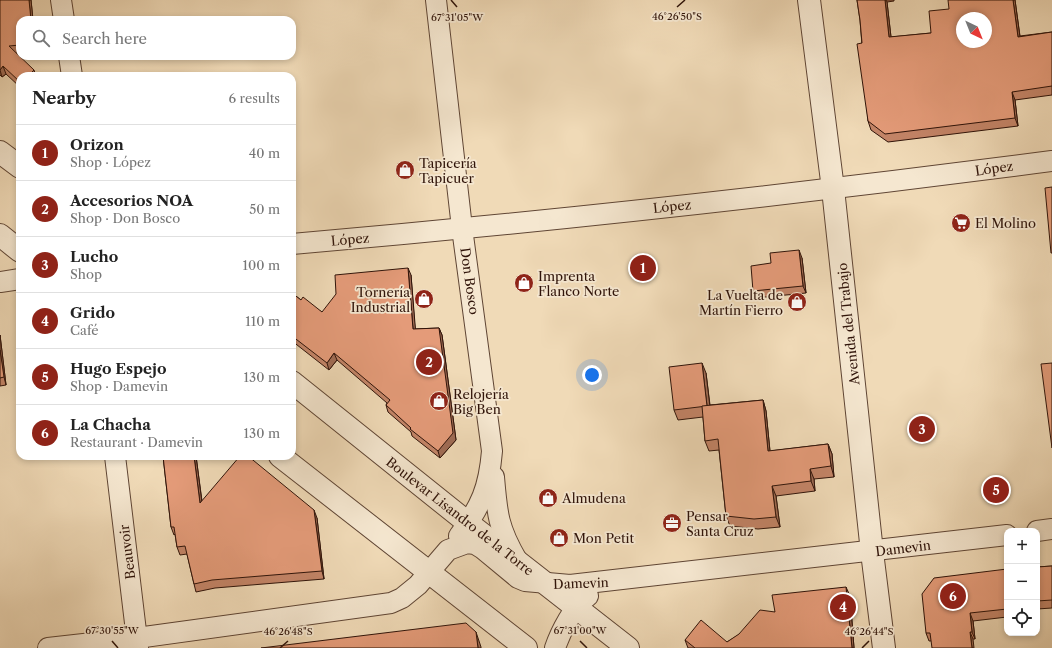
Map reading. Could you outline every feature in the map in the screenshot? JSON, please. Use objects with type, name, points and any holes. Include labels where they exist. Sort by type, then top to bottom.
[{"type":"street","points":[[61,0],[63,16]]},
{"type":"street","name":"Don Bosco","points":[[436,0],[462,228],[492,451],[491,470],[484,496],[468,523],[440,560]]},
{"type":"street","name":"Avenida del Trabajo","points":[[810,0],[833,189],[872,552],[884,648]]},
{"type":"street","points":[[70,60],[71,72]]},
{"type":"street","points":[[0,152],[16,164]]},
{"type":"street","name":"López","points":[[296,244],[462,228],[833,189],[1052,160]]},
{"type":"street","points":[[0,235],[16,248]]},
{"type":"street","points":[[0,282],[16,280]]},
{"type":"street","name":"Boulevar Lisandro de la Torre","points":[[296,385],[468,523],[628,648]]},
{"type":"street","points":[[492,451],[498,517],[502,533],[518,562]]},
{"type":"street","name":"Beauvoir","points":[[115,460],[138,643]]},
{"type":"street","points":[[286,460],[440,560],[460,596],[526,648]]},
{"type":"street","points":[[1040,530],[1052,529]]},
{"type":"street","name":"Damevin","points":[[48,648],[138,643],[391,603],[410,592],[440,560],[467,544],[474,544],[483,548],[518,578],[531,583],[570,585],[610,582],[1004,535]]},
{"type":"street","points":[[555,648],[558,638],[583,599],[610,582]]},
{"type":"street","points":[[498,626],[511,648]]},
{"type":"building","points":[[0,0],[29,0],[31,16],[16,16],[16,45],[9,46],[16,53],[16,60],[24,60],[34,70],[32,72],[16,72],[16,78],[3,66],[0,70]]},
{"type":"building","points":[[857,0],[885,0],[889,37],[931,33],[929,11],[949,9],[948,0],[1013,0],[1018,37],[1052,32],[1052,86],[1012,92],[1015,118],[885,134],[868,121],[857,44],[862,43]]},
{"type":"building","points":[[1052,187],[1052,253],[1051,253],[1045,188]]},
{"type":"building","points":[[799,250],[803,286],[753,291],[751,266],[771,263],[770,253]]},
{"type":"building","points":[[408,268],[413,329],[439,328],[453,433],[438,451],[410,429],[411,428],[386,405],[390,400],[334,353],[327,363],[296,339],[296,296],[301,300],[303,297],[322,312],[336,294],[335,275]]},
{"type":"building","points":[[0,350],[4,377],[0,378]]},
{"type":"building","points":[[702,363],[707,406],[674,410],[669,367]]},
{"type":"building","points":[[1052,363],[1052,448],[1041,364]]},
{"type":"building","points":[[763,400],[768,451],[828,444],[831,466],[810,469],[811,481],[772,486],[776,517],[754,519],[726,516],[718,439],[705,441],[702,406]]},
{"type":"building","points":[[163,460],[195,460],[200,503],[237,460],[253,460],[314,510],[322,571],[212,580],[194,584],[185,546],[177,547],[174,527],[171,527]]},
{"type":"building","points":[[1052,566],[1052,600],[1040,601],[1040,567]]},
{"type":"building","points":[[1004,569],[1004,609],[970,613],[972,648],[932,648],[930,633],[926,633],[922,594],[934,578]]},
{"type":"building","points":[[846,587],[852,648],[695,648],[685,640],[701,620],[727,642],[739,634],[760,610],[775,612],[772,595]]},
{"type":"building","points":[[466,623],[476,632],[478,648],[261,648]]},
{"type":"place","name":"Tapicería Tapicuer","points":[[405,170]]},
{"type":"place","name":"El Molino","points":[[961,223]]},
{"type":"place","name":"Orizon","points":[[643,268]]},
{"type":"place","name":"Imprenta Flanco Norte","points":[[524,283]]},
{"type":"place","name":"Tornería Industrial","points":[[424,299]]},
{"type":"place","name":"La Vuelta de Martín Fierro","points":[[797,302]]},
{"type":"place","name":"Accesorios NOA","points":[[429,362]]},
{"type":"place","name":"Relojería Big Ben","points":[[439,401]]},
{"type":"place","name":"Lucho","points":[[922,429]]},
{"type":"place","name":"Hugo Espejo","points":[[996,490]]},
{"type":"place","name":"Almudena","points":[[548,498]]},
{"type":"place","name":"Pensar Santa Cruz","points":[[672,523]]},
{"type":"place","name":"Mon Petit","points":[[559,538]]},
{"type":"place","name":"La Chacha","points":[[953,596]]},
{"type":"place","name":"Grido","points":[[843,607]]}]
